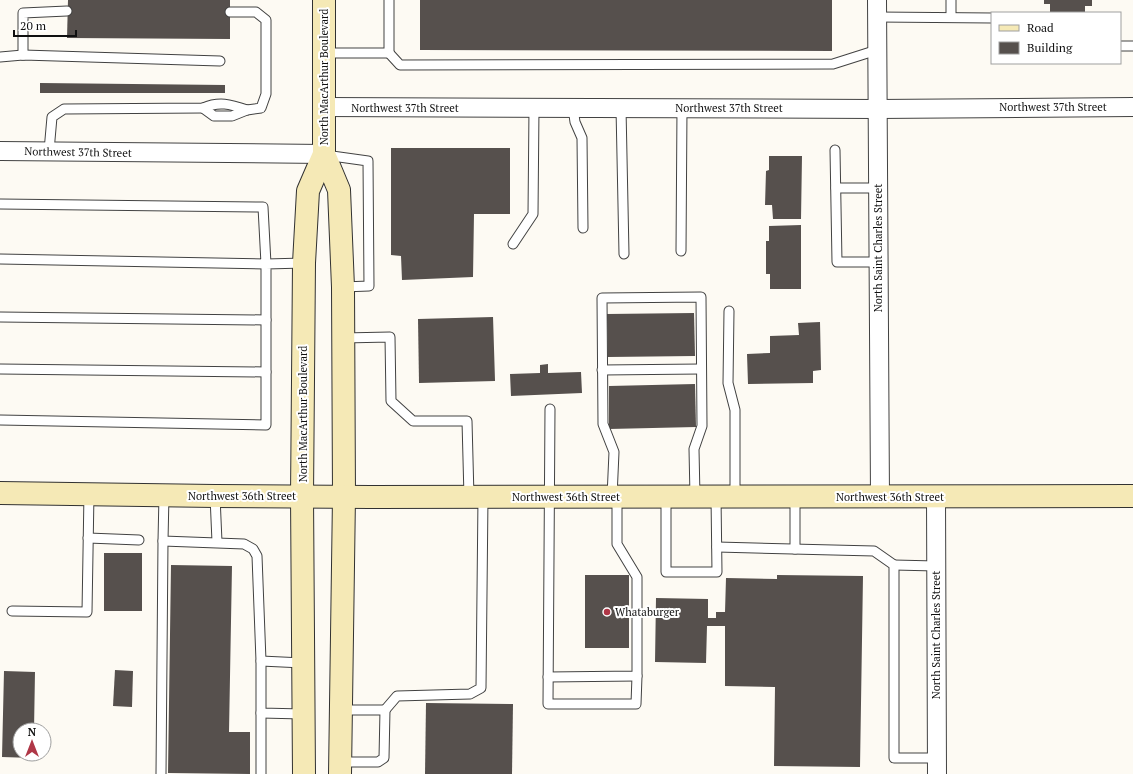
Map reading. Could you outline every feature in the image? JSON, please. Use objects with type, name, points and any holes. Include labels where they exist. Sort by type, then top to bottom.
[{"type":"main road","name":"North MacArthur Boulevard","points":[[324,0],[324,154],[339,190],[343,287],[344,496],[340,768]]},
{"type":"main road","name":"North MacArthur Boulevard","points":[[304,774],[302,496],[304,263],[308,191],[324,154]]},
{"type":"main road","name":"Northwest 36th Street","points":[[0,492],[215,496],[476,497],[1133,496]]},
{"type":"street","name":"North Saint Charles Street","points":[[877,8],[876,109],[880,496]]},
{"type":"street","name":"Northwest 37th Street","points":[[324,107],[876,109],[1133,107]]},
{"type":"street","name":"Northwest 37th Street","points":[[0,151],[324,154]]},
{"type":"street","name":"North Saint Charles Street","points":[[936,496],[936,766]]},
{"type":"lane","points":[[388,0],[389,53],[400,65],[833,64],[876,50]]},
{"type":"lane","points":[[951,0],[951,17]]},
{"type":"lane","points":[[877,8],[951,17],[991,18]]},
{"type":"lane","points":[[22,55],[23,13],[67,11]]},
{"type":"lane","points":[[49,151],[52,117],[64,109],[203,108],[214,116],[232,116],[247,110],[261,108],[266,94],[266,20],[256,12],[230,12]]},
{"type":"lane","points":[[1121,46],[1133,46]]},
{"type":"lane","points":[[325,53],[389,53]]},
{"type":"lane","points":[[0,57],[22,55],[220,61]]},
{"type":"lane","points":[[513,244],[533,214],[534,108]]},
{"type":"lane","points":[[573,108],[575,122],[582,138],[583,228]]},
{"type":"lane","points":[[620,108],[624,254]]},
{"type":"lane","points":[[681,252],[682,108]]},
{"type":"lane","points":[[835,150],[837,262],[878,262]]},
{"type":"lane","points":[[324,154],[368,161],[369,286],[343,287]]},
{"type":"lane","points":[[836,188],[877,188]]},
{"type":"lane","points":[[0,204],[263,207],[266,264],[266,425],[0,420]]},
{"type":"lane","points":[[0,259],[266,264],[304,263]]},
{"type":"lane","points":[[550,409],[548,704],[636,704],[637,576],[617,544],[614,452],[603,424],[602,298],[701,297],[702,426],[694,449],[715,497]]},
{"type":"lane","points":[[666,497],[666,572],[717,572],[715,497],[735,410],[728,383],[729,311]]},
{"type":"lane","points":[[0,317],[266,320]]},
{"type":"lane","points":[[340,768],[378,762],[384,758],[385,710],[397,696],[470,694],[481,688],[476,497],[467,421],[414,421],[391,401],[390,337],[343,338]]},
{"type":"lane","points":[[0,369],[266,372]]},
{"type":"lane","points":[[602,370],[701,369]]},
{"type":"lane","points":[[12,611],[87,612],[89,494]]},
{"type":"lane","points":[[161,774],[164,495]]},
{"type":"lane","points":[[215,496],[217,542]]},
{"type":"lane","points":[[795,549],[796,496]]},
{"type":"lane","points":[[88,538],[139,540]]},
{"type":"lane","points":[[163,541],[244,544],[252,549],[257,556],[261,661],[261,774]]},
{"type":"lane","points":[[717,547],[874,550],[894,565],[936,566]]},
{"type":"lane","points":[[894,565],[894,758],[936,766]]},
{"type":"lane","points":[[261,661],[303,663]]},
{"type":"lane","points":[[548,677],[637,676]]},
{"type":"lane","points":[[341,710],[385,710]]},
{"type":"lane","points":[[261,712],[303,714]]},
{"type":"building","points":[[68,0],[230,0],[230,39],[67,38]]},
{"type":"building","points":[[420,0],[832,0],[832,51],[420,50]]},
{"type":"building","points":[[1044,0],[1092,0],[1092,6],[1085,6],[1085,12],[1050,12],[1050,4],[1044,4]]},
{"type":"building","points":[[40,83],[225,85],[225,93],[40,93]]},
{"type":"building","points":[[391,148],[510,148],[510,214],[474,214],[473,277],[402,280],[401,256],[391,255]]},
{"type":"building","points":[[769,156],[802,156],[801,219],[773,219],[772,205],[765,205],[766,171],[769,170]]},
{"type":"building","points":[[801,225],[801,289],[770,289],[770,274],[766,274],[766,241],[769,241],[769,226]]},
{"type":"building","points":[[694,313],[695,356],[608,357],[607,314]]},
{"type":"building","points":[[493,317],[495,381],[419,383],[418,319]]},
{"type":"building","points":[[820,322],[821,370],[813,371],[813,383],[748,384],[747,354],[770,353],[770,336],[799,335],[798,323]]},
{"type":"building","points":[[548,364],[548,373],[581,372],[582,393],[511,396],[510,374],[540,373],[540,365]]},
{"type":"building","points":[[695,384],[696,427],[609,429],[609,386]]},
{"type":"building","points":[[104,553],[142,553],[142,611],[104,611]]},
{"type":"building","points":[[171,565],[232,566],[229,732],[250,732],[250,774],[168,773]]},
{"type":"building","name":"Whataburger","points":[[585,575],[629,575],[629,648],[585,648]]},
{"type":"building","points":[[777,575],[863,576],[860,767],[774,766],[775,687],[725,686],[725,626],[707,626],[706,663],[655,662],[656,598],[708,599],[708,618],[716,618],[716,612],[725,612],[726,578],[777,579]]},
{"type":"building","points":[[115,670],[133,671],[132,707],[113,706]]},
{"type":"building","points":[[4,671],[35,672],[34,722],[12,722],[12,757],[2,757]]},
{"type":"building","points":[[426,703],[513,704],[512,774],[425,774]]},
{"type":"place","name":"Whataburger","points":[[607,612]]}]
